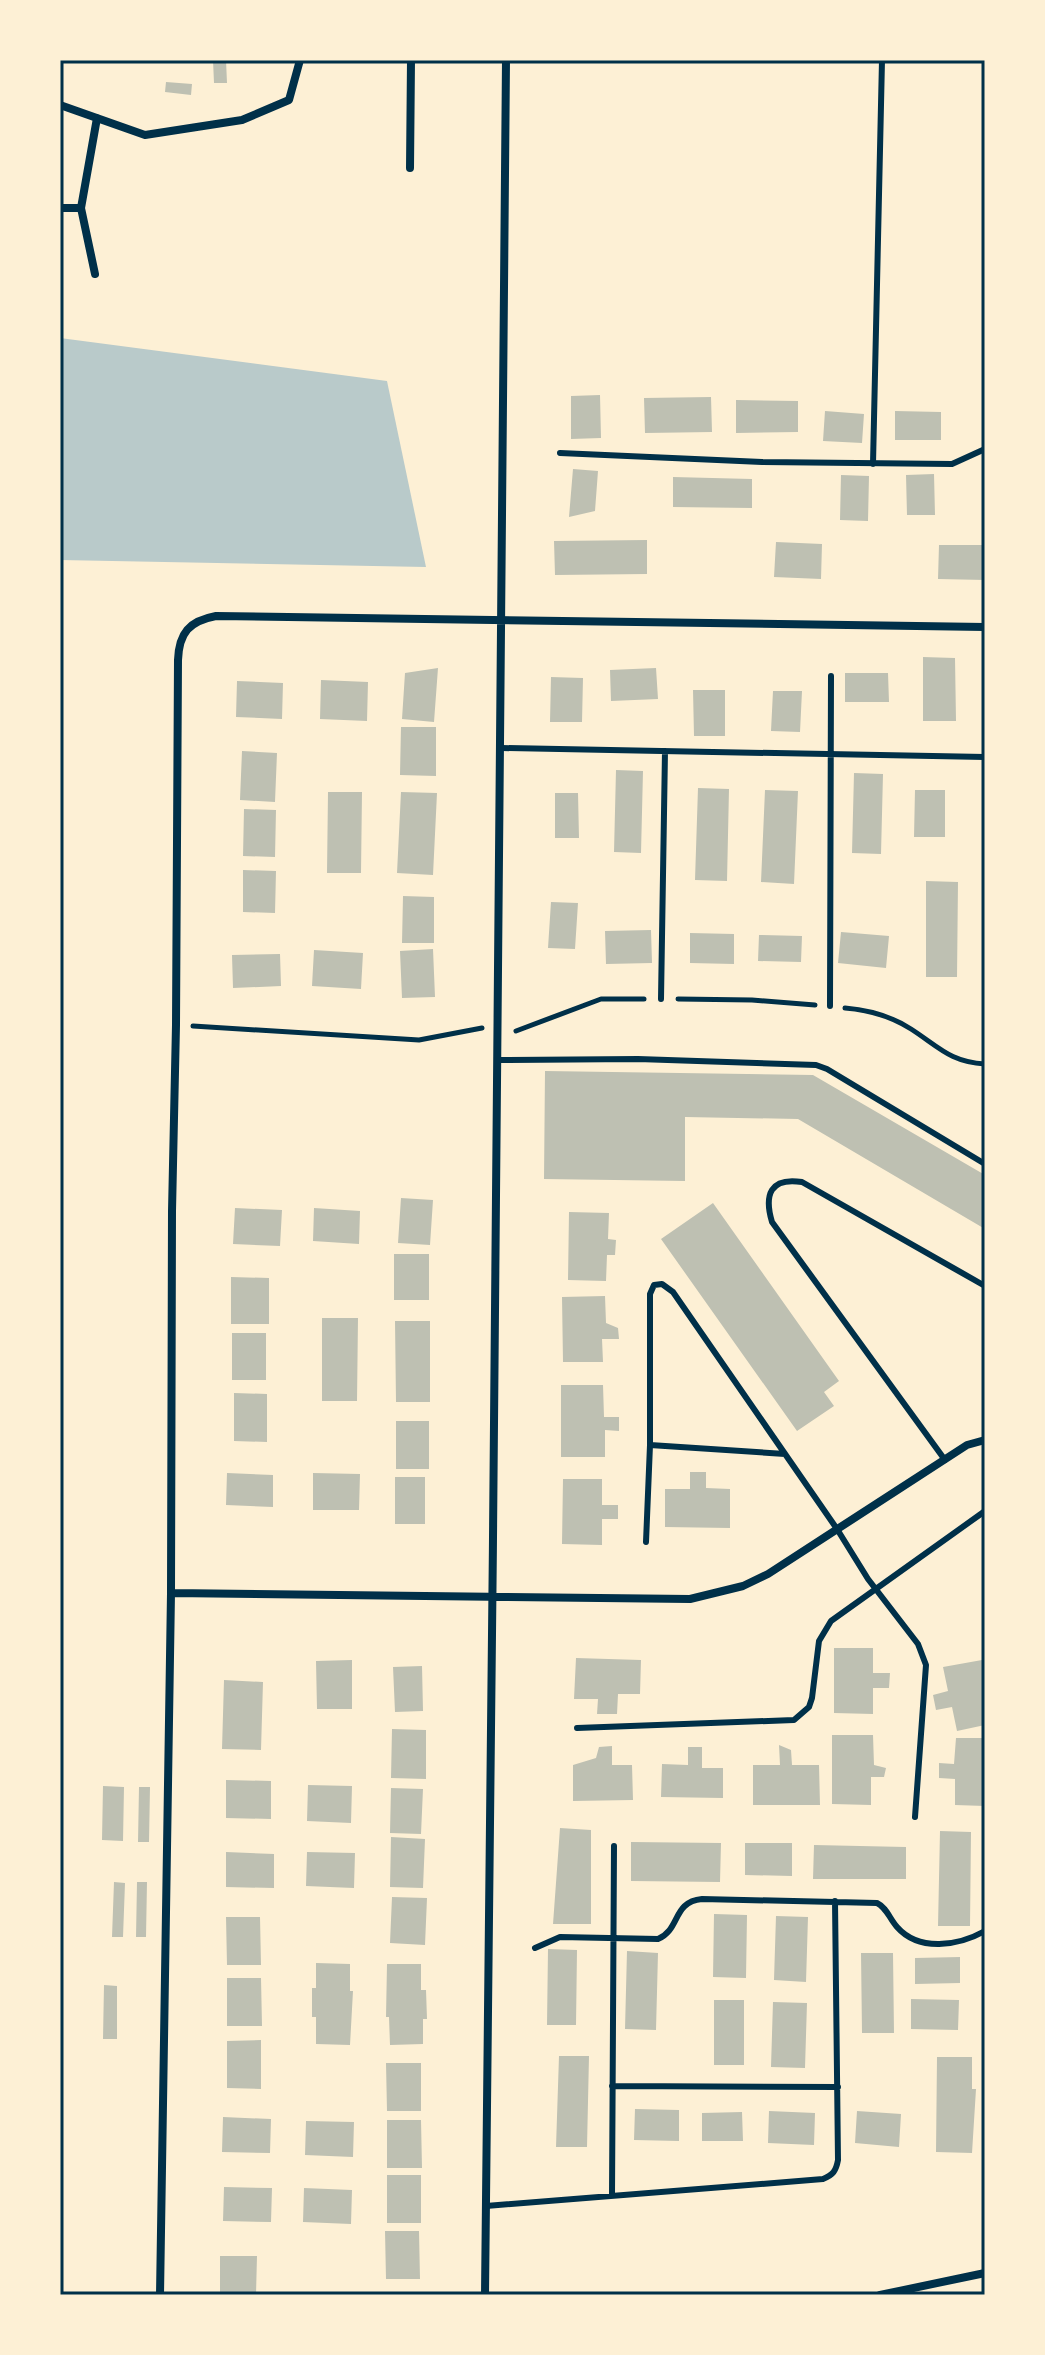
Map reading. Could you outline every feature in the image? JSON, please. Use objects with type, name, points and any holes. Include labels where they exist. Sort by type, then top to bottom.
[{"type":"street","points":[[61,102],[145,135],[242,120],[289,100],[300,60]]},
{"type":"street","points":[[410,168],[411,60]]},
{"type":"street","points":[[485,2295],[504,621],[506,60]]},
{"type":"street","points":[[95,274],[81,208],[97,118]]},
{"type":"street","points":[[60,208],[81,208]]},
{"type":"street","points":[[160,2295],[171,1593],[171,1227],[176,1025],[178,660],[179,646],[187,628],[204,618],[216,616],[985,627]]},
{"type":"street","points":[[171,1593],[690,1599],[743,1586],[768,1574],[967,1445],[985,1440]]},
{"type":"street","points":[[880,2295],[985,2273]]},
{"type":"lane","points":[[873,464],[882,60]]},
{"type":"lane","points":[[560,453],[746,462],[952,464],[985,449]]},
{"type":"lane","points":[[830,1006],[831,676]]},
{"type":"lane","points":[[502,748],[985,757]]},
{"type":"lane","points":[[661,999],[665,751]]},
{"type":"lane","points":[[498,1060],[638,1059],[816,1065],[985,1164]]},
{"type":"lane","points":[[945,1460],[772,1222],[767,1205],[772,1189],[790,1180],[802,1182],[985,1286]]},
{"type":"lane","points":[[646,1542],[650,1445],[650,1294],[654,1285],[662,1284],[673,1292],[876,1589],[918,1644],[926,1665],[915,1817]]},
{"type":"lane","points":[[650,1445],[785,1454]]},
{"type":"lane","points":[[577,1728],[794,1720],[809,1707],[812,1698],[817,1652],[823,1630],[839,1613],[985,1511]]},
{"type":"lane","points":[[612,2195],[614,1846]]},
{"type":"lane","points":[[535,1948],[560,1937],[647,1940],[666,1936],[680,1910],[691,1900],[877,1903],[883,1906],[909,1939],[919,1942],[953,1943],[985,1931]]},
{"type":"lane","points":[[486,2206],[831,2176],[838,2160],[835,1901]]},
{"type":"lane","points":[[612,2086],[838,2087]]},
{"type":"path","points":[[176,1025],[419,1040],[477,1028],[519,1031],[601,999],[752,1000],[870,1011],[893,1019],[951,1058],[985,1064]]},
{"type":"shaded area","points":[[60,338],[387,381],[426,567],[60,560]]},
{"type":"building","points":[[213,60],[226,60],[227,83],[214,83]]},
{"type":"building","points":[[166,82],[192,84],[191,95],[165,92]]},
{"type":"building","points":[[600,395],[601,438],[571,439],[571,396]]},
{"type":"building","points":[[711,397],[712,432],[645,433],[644,398]]},
{"type":"building","points":[[736,400],[798,401],[798,432],[736,433]]},
{"type":"building","points":[[825,411],[864,414],[862,443],[823,441]]},
{"type":"building","points":[[895,411],[941,412],[941,440],[895,440]]},
{"type":"building","points":[[573,469],[598,471],[595,511],[569,517]]},
{"type":"building","points":[[934,474],[935,515],[907,515],[906,475]]},
{"type":"building","points":[[841,475],[869,476],[868,521],[840,520]]},
{"type":"building","points":[[673,477],[752,479],[752,508],[673,507]]},
{"type":"building","points":[[647,540],[647,574],[555,575],[554,541]]},
{"type":"building","points":[[776,542],[822,544],[821,579],[774,577]]},
{"type":"building","points":[[939,545],[985,545],[985,580],[938,579]]},
{"type":"building","points":[[923,657],[955,658],[956,721],[923,721]]},
{"type":"building","points":[[438,668],[434,722],[402,719],[405,673]]},
{"type":"building","points":[[656,668],[658,699],[611,701],[610,670]]},
{"type":"building","points":[[845,673],[888,673],[889,702],[845,702]]},
{"type":"building","points":[[551,677],[583,678],[582,722],[550,722]]},
{"type":"building","points":[[321,680],[368,682],[367,721],[320,719]]},
{"type":"building","points":[[237,681],[283,683],[282,719],[236,717]]},
{"type":"building","points":[[693,690],[725,690],[725,736],[694,736]]},
{"type":"building","points":[[773,691],[802,691],[800,732],[771,731]]},
{"type":"building","points":[[401,727],[436,727],[436,776],[400,775]]},
{"type":"building","points":[[242,751],[277,753],[275,802],[240,800]]},
{"type":"building","points":[[616,770],[643,771],[641,853],[614,852]]},
{"type":"building","points":[[854,773],[883,774],[881,854],[852,853]]},
{"type":"building","points":[[698,788],[729,789],[727,881],[695,880]]},
{"type":"building","points":[[765,790],[798,791],[794,884],[761,882]]},
{"type":"building","points":[[915,790],[945,790],[945,837],[914,837]]},
{"type":"building","points":[[328,792],[362,792],[361,873],[327,873]]},
{"type":"building","points":[[401,792],[437,793],[433,875],[397,873]]},
{"type":"building","points":[[555,793],[578,793],[579,838],[555,838]]},
{"type":"building","points":[[244,809],[276,810],[275,857],[243,856]]},
{"type":"building","points":[[243,870],[276,871],[275,913],[243,912]]},
{"type":"building","points":[[926,881],[958,882],[957,977],[926,977]]},
{"type":"building","points":[[403,896],[434,897],[434,943],[402,943]]},
{"type":"building","points":[[551,902],[578,903],[575,949],[548,948]]},
{"type":"building","points":[[651,930],[652,963],[606,964],[605,931]]},
{"type":"building","points":[[841,932],[889,936],[886,968],[838,963]]},
{"type":"building","points":[[690,933],[734,934],[734,964],[690,963]]},
{"type":"building","points":[[759,935],[802,936],[801,962],[758,961]]},
{"type":"building","points":[[433,949],[435,997],[402,998],[400,951]]},
{"type":"building","points":[[314,950],[363,953],[361,989],[312,986]]},
{"type":"building","points":[[280,954],[281,986],[233,988],[232,955]]},
{"type":"building","points":[[545,1071],[813,1075],[985,1175],[985,1229],[798,1119],[685,1117],[685,1181],[544,1179]]},
{"type":"building","points":[[401,1198],[433,1200],[430,1245],[398,1243]]},
{"type":"building","points":[[713,1203],[839,1381],[824,1392],[834,1406],[797,1431],[661,1239]]},
{"type":"building","points":[[235,1208],[282,1210],[280,1246],[233,1244]]},
{"type":"building","points":[[314,1208],[360,1211],[359,1244],[313,1241]]},
{"type":"building","points":[[569,1212],[609,1213],[608,1239],[616,1240],[615,1255],[607,1255],[606,1281],[568,1280]]},
{"type":"building","points":[[394,1254],[429,1254],[429,1300],[394,1300]]},
{"type":"building","points":[[231,1277],[269,1278],[269,1324],[231,1324]]},
{"type":"building","points":[[605,1296],[606,1323],[618,1328],[619,1339],[602,1339],[603,1362],[563,1362],[562,1297]]},
{"type":"building","points":[[322,1318],[358,1318],[357,1401],[322,1401]]},
{"type":"building","points":[[395,1321],[430,1321],[430,1402],[396,1402]]},
{"type":"building","points":[[232,1333],[266,1333],[266,1380],[232,1380]]},
{"type":"building","points":[[561,1385],[603,1385],[604,1417],[619,1417],[619,1431],[605,1430],[605,1457],[561,1457]]},
{"type":"building","points":[[234,1393],[267,1394],[267,1442],[234,1441]]},
{"type":"building","points":[[396,1421],[429,1421],[429,1469],[396,1469]]},
{"type":"building","points":[[690,1472],[706,1472],[706,1488],[730,1489],[730,1528],[665,1527],[665,1489],[690,1489]]},
{"type":"building","points":[[227,1473],[273,1475],[273,1507],[226,1505]]},
{"type":"building","points":[[313,1473],[360,1474],[359,1510],[313,1510]]},
{"type":"building","points":[[395,1477],[425,1477],[425,1524],[395,1524]]},
{"type":"building","points":[[563,1479],[602,1479],[602,1505],[618,1505],[618,1519],[602,1519],[602,1545],[562,1544]]},
{"type":"building","points":[[834,1648],[873,1648],[873,1673],[890,1673],[889,1688],[873,1688],[873,1714],[834,1713]]},
{"type":"building","points":[[576,1658],[641,1660],[640,1694],[618,1694],[617,1714],[597,1714],[598,1699],[574,1699]]},
{"type":"building","points":[[352,1660],[352,1709],[317,1709],[316,1661]]},
{"type":"building","points":[[982,1660],[985,1725],[957,1731],[952,1707],[936,1710],[933,1695],[948,1691],[943,1667]]},
{"type":"building","points":[[422,1666],[423,1711],[395,1712],[393,1667]]},
{"type":"building","points":[[224,1680],[263,1682],[261,1750],[222,1749]]},
{"type":"building","points":[[392,1729],[426,1730],[426,1779],[391,1778]]},
{"type":"building","points":[[832,1735],[873,1735],[874,1765],[886,1768],[884,1777],[871,1777],[871,1805],[832,1804]]},
{"type":"building","points":[[956,1738],[985,1738],[985,1806],[955,1805],[955,1779],[939,1778],[939,1763],[954,1764]]},
{"type":"building","points":[[779,1745],[791,1750],[792,1765],[819,1765],[820,1805],[753,1805],[753,1765],[780,1765]]},
{"type":"building","points":[[612,1746],[612,1765],[632,1765],[633,1800],[573,1801],[573,1765],[596,1758],[599,1747]]},
{"type":"building","points":[[688,1747],[702,1747],[702,1768],[723,1768],[723,1798],[661,1797],[662,1764],[688,1765]]},
{"type":"building","points":[[226,1780],[271,1781],[271,1819],[226,1818]]},
{"type":"building","points":[[308,1785],[352,1786],[351,1823],[307,1821]]},
{"type":"building","points":[[103,1786],[124,1787],[123,1841],[102,1840]]},
{"type":"building","points":[[139,1787],[150,1787],[149,1842],[138,1842]]},
{"type":"building","points":[[391,1788],[423,1789],[421,1834],[390,1833]]},
{"type":"building","points":[[560,1828],[591,1830],[591,1924],[553,1924]]},
{"type":"building","points":[[940,1831],[971,1832],[970,1926],[938,1926]]},
{"type":"building","points":[[391,1837],[425,1839],[423,1888],[390,1887]]},
{"type":"building","points":[[631,1842],[721,1843],[720,1882],[631,1881]]},
{"type":"building","points":[[745,1843],[792,1843],[792,1876],[745,1875]]},
{"type":"building","points":[[814,1845],[906,1847],[906,1879],[813,1879]]},
{"type":"building","points":[[226,1852],[274,1854],[274,1888],[226,1887]]},
{"type":"building","points":[[307,1852],[355,1853],[354,1888],[306,1886]]},
{"type":"building","points":[[114,1882],[125,1883],[123,1937],[112,1937]]},
{"type":"building","points":[[137,1882],[147,1882],[146,1937],[136,1937]]},
{"type":"building","points":[[392,1897],[427,1898],[425,1945],[390,1943]]},
{"type":"building","points":[[714,1914],[747,1915],[746,1978],[713,1977]]},
{"type":"building","points":[[776,1916],[808,1917],[806,1982],[774,1980]]},
{"type":"building","points":[[226,1917],[260,1917],[261,1965],[227,1965]]},
{"type":"building","points":[[548,1949],[577,1950],[576,2025],[547,2025]]},
{"type":"building","points":[[627,1951],[658,1953],[656,2030],[625,2029]]},
{"type":"building","points":[[861,1953],[893,1953],[894,2033],[862,2033]]},
{"type":"building","points":[[960,1957],[960,1983],[915,1984],[915,1958]]},
{"type":"building","points":[[316,1963],[350,1964],[350,1991],[353,1991],[350,2045],[316,2044],[312,1988],[316,1988]]},
{"type":"building","points":[[387,1964],[421,1964],[421,1990],[426,1990],[427,2019],[423,2019],[423,2044],[390,2045],[389,2017],[386,2017]]},
{"type":"building","points":[[227,1978],[261,1978],[262,2026],[227,2026]]},
{"type":"building","points":[[104,1985],[117,1986],[117,2039],[103,2039]]},
{"type":"building","points":[[911,1999],[959,2000],[958,2030],[911,2029]]},
{"type":"building","points":[[714,2000],[744,2000],[744,2065],[714,2065]]},
{"type":"building","points":[[773,2002],[807,2003],[805,2068],[771,2067]]},
{"type":"building","points":[[261,2040],[261,2089],[227,2088],[227,2041]]},
{"type":"building","points":[[559,2056],[589,2056],[587,2147],[556,2147]]},
{"type":"building","points":[[937,2057],[972,2057],[972,2089],[976,2089],[972,2153],[936,2152]]},
{"type":"building","points":[[386,2063],[421,2063],[421,2111],[387,2111]]},
{"type":"building","points":[[635,2109],[679,2110],[679,2141],[634,2140]]},
{"type":"building","points":[[769,2111],[815,2113],[814,2145],[768,2143]]},
{"type":"building","points":[[857,2111],[901,2114],[899,2147],[855,2143]]},
{"type":"building","points":[[742,2112],[743,2141],[702,2141],[702,2113]]},
{"type":"building","points":[[223,2117],[271,2119],[270,2153],[222,2152]]},
{"type":"building","points":[[387,2120],[421,2120],[422,2168],[387,2168]]},
{"type":"building","points":[[306,2121],[354,2122],[353,2157],[305,2155]]},
{"type":"building","points":[[387,2175],[421,2175],[421,2223],[387,2223]]},
{"type":"building","points":[[224,2187],[272,2188],[271,2222],[223,2221]]},
{"type":"building","points":[[304,2188],[352,2190],[351,2224],[303,2222]]},
{"type":"building","points":[[385,2231],[419,2231],[420,2279],[386,2279]]},
{"type":"building","points":[[220,2256],[257,2256],[256,2295],[220,2295]]}]
